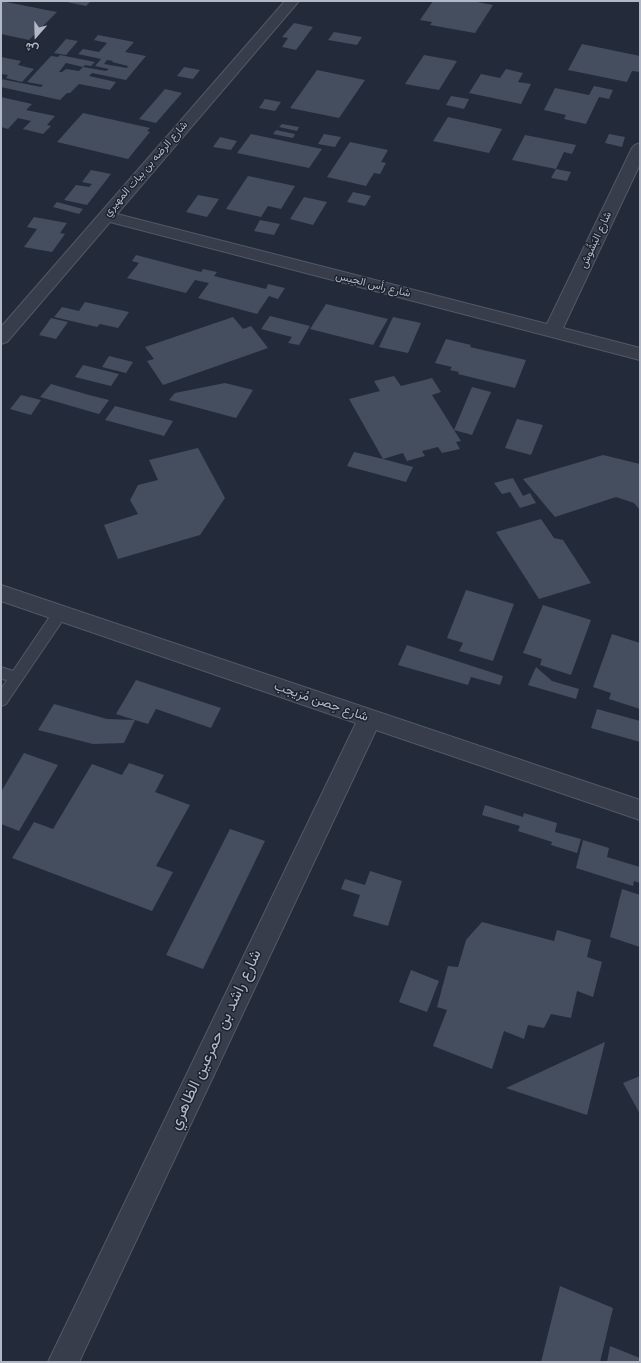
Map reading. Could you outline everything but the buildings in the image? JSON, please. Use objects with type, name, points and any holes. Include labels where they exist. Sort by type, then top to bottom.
[{"type":"street","name":"شارع الرضه بن بيات المهيري","points":[[1,338],[292,1]]},
{"type":"street","name":"شارع البَشُوش","points":[[553,331],[640,148]]},
{"type":"street","name":"شارع رأس الجبس","points":[[106,216],[640,354]]},
{"type":"street","name":"شارع حِصن مُرَيجب","points":[[1,593],[640,810]]},
{"type":"street","name":"شارع راشد بن حمرعين الظاهري","points":[[63,1362],[370,718]]},
{"type":"lane","points":[[1,700],[60,613]]},
{"type":"lane","points":[[1,673],[16,678]]}]
